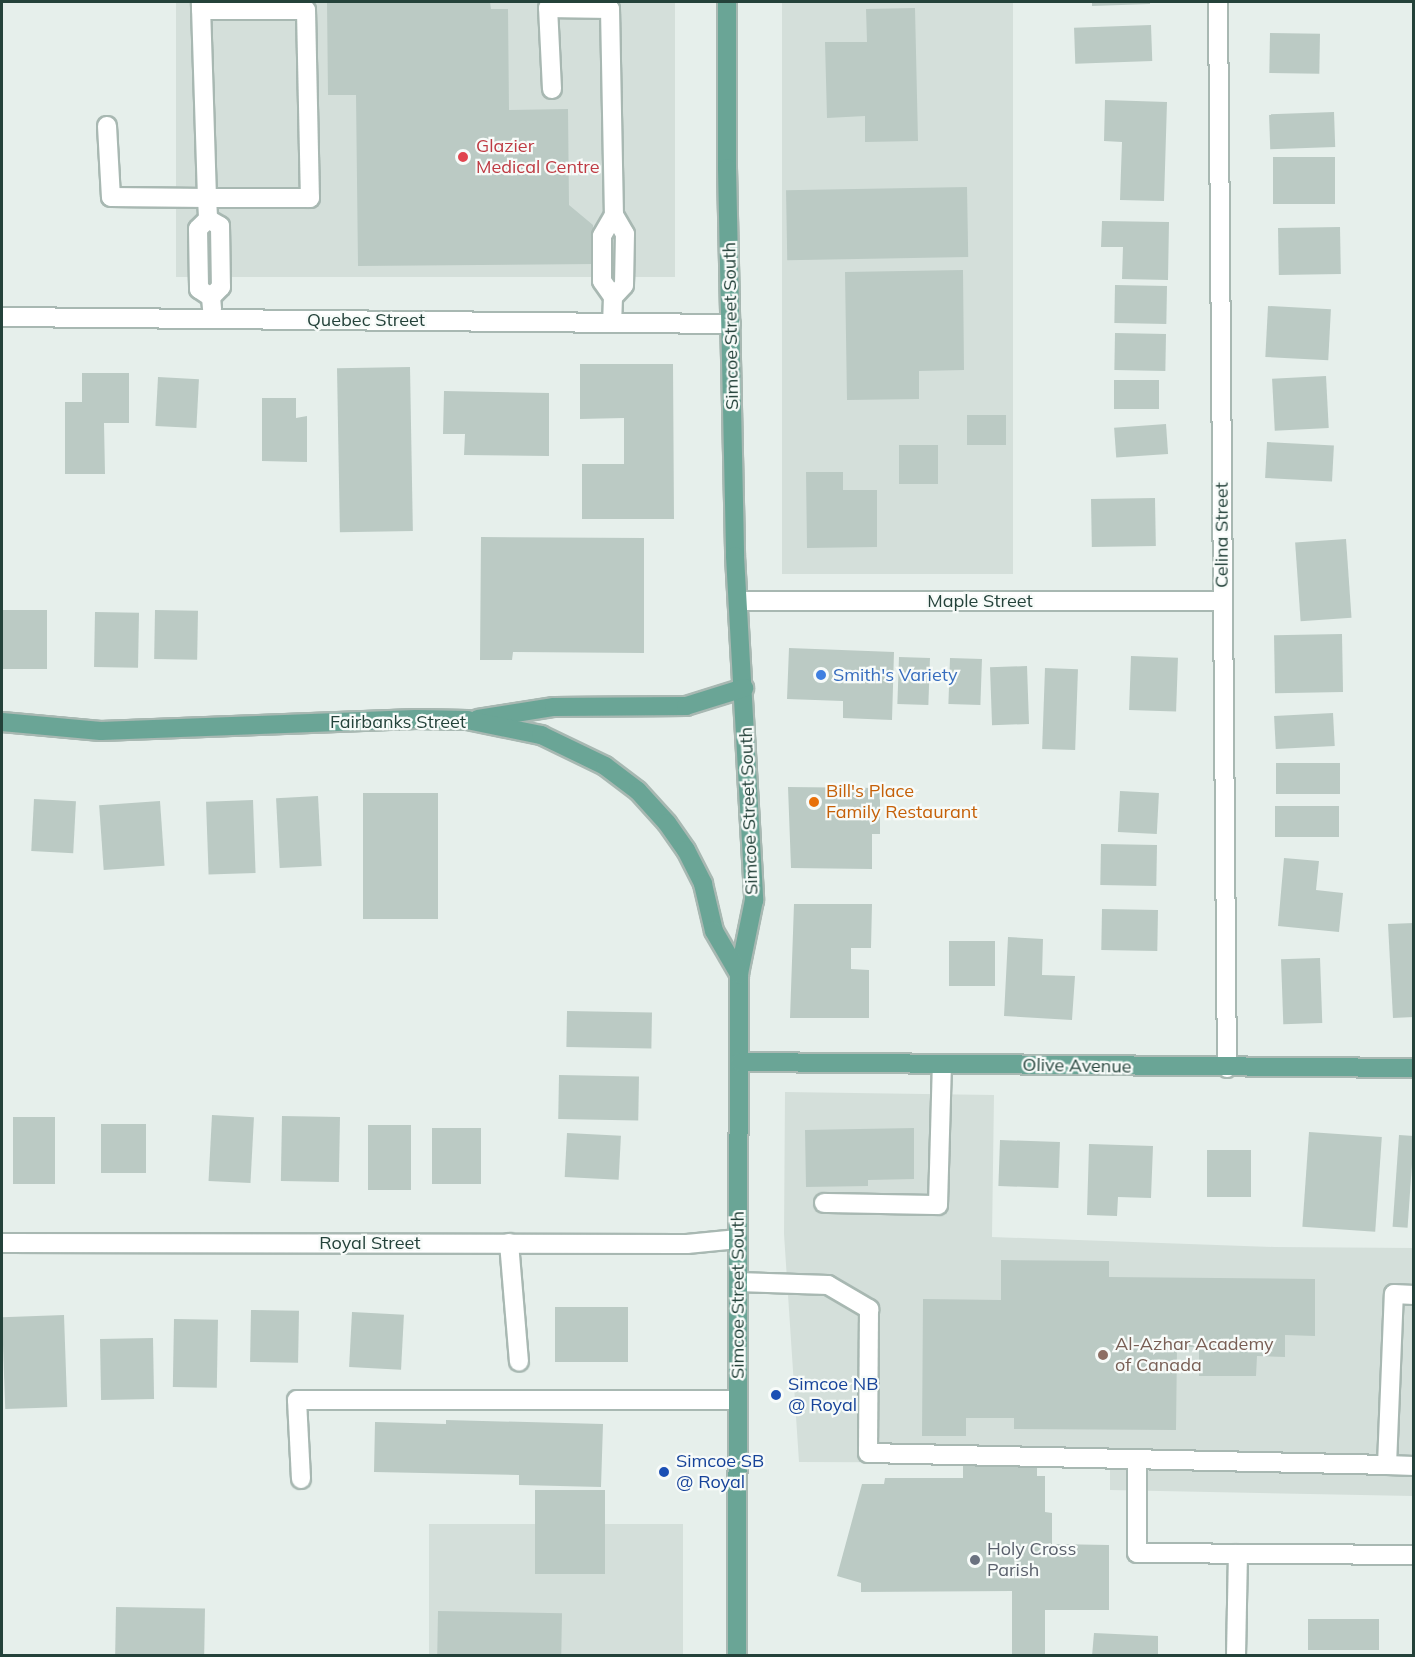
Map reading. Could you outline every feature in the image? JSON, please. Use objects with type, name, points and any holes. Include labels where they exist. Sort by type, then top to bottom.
[{"type":"main road","name":"Simcoe Street South","points":[[727,2],[731,324],[738,601],[754,900],[739,974],[736,1656]]},
{"type":"main road","points":[[467,720],[554,706],[686,706],[744,688]]},
{"type":"main road","name":"Fairbanks Street","points":[[2,722],[101,731],[394,719],[467,720],[542,735],[605,766],[638,791],[686,850],[703,885],[714,932],[739,974]]},
{"type":"main road","name":"Olive Avenue","points":[[740,1062],[1413,1068]]},
{"type":"street","name":"Celina Street","points":[[1218,2],[1227,1068]]},
{"type":"street","points":[[107,126],[111,197],[207,198],[310,198],[306,10],[201,6],[207,198],[208,219],[198,229],[199,289],[212,297],[213,319]]},
{"type":"street","points":[[552,89],[548,8],[610,9],[614,215],[625,234],[624,285],[613,297],[612,322]]},
{"type":"street","name":"Quebec Street","points":[[2,317],[731,324]]},
{"type":"street","name":"Maple Street","points":[[738,601],[1222,601]]},
{"type":"street","points":[[824,1203],[938,1205],[942,1065]]},
{"type":"street","name":"Royal Street","points":[[2,1243],[687,1244],[738,1239]]},
{"type":"street","points":[[509,1243],[519,1362]]},
{"type":"street","points":[[738,1282],[828,1285],[869,1309],[868,1453],[1413,1466]]},
{"type":"street","points":[[1387,1465],[1394,1294],[1413,1295]]},
{"type":"street","points":[[301,1479],[297,1400],[738,1400]]},
{"type":"street","points":[[1137,1459],[1137,1553],[1413,1555]]},
{"type":"street","points":[[1236,1656],[1238,1554]]},
{"type":"shaded area","points":[[176,2],[675,2],[675,277],[176,277]]},
{"type":"shaded area","points":[[782,2],[1013,2],[1013,574],[782,574]]},
{"type":"shaded area","name":"Al-Azhar Academy of Canada","points":[[785,1092],[994,1095],[992,1237],[1274,1247],[1413,1248],[1413,1496],[1110,1490],[1110,1463],[799,1462],[784,1234]]},
{"type":"shaded area","points":[[429,1524],[683,1524],[683,1656],[429,1656]]},
{"type":"building","name":"Glazier Medical Centre","points":[[327,2],[490,2],[491,9],[508,9],[509,110],[568,109],[569,205],[593,225],[594,264],[358,266],[356,95],[328,95]]},
{"type":"building","points":[[1092,2],[1150,2],[1150,4],[1092,6]]},
{"type":"building","points":[[915,8],[918,141],[865,142],[865,116],[827,118],[825,42],[867,42],[866,9]]},
{"type":"building","points":[[1151,25],[1152,61],[1075,64],[1074,28]]},
{"type":"building","points":[[1270,33],[1320,34],[1319,74],[1269,73]]},
{"type":"building","points":[[1105,100],[1167,102],[1164,201],[1120,200],[1122,142],[1104,141]]},
{"type":"building","points":[[1334,112],[1335,147],[1270,149],[1269,114]]},
{"type":"building","points":[[1273,157],[1335,157],[1335,204],[1273,204]]},
{"type":"building","points":[[967,187],[968,257],[787,260],[786,190]]},
{"type":"building","points":[[1102,221],[1169,222],[1168,280],[1122,279],[1123,247],[1101,247]]},
{"type":"building","points":[[1340,227],[1341,274],[1279,275],[1278,228]]},
{"type":"building","points":[[963,270],[964,370],[919,371],[919,399],[847,400],[845,272]]},
{"type":"building","points":[[1115,285],[1167,286],[1166,324],[1114,323]]},
{"type":"building","points":[[1268,306],[1331,309],[1328,360],[1265,357]]},
{"type":"building","points":[[1115,333],[1166,334],[1165,371],[1114,370]]},
{"type":"building","points":[[580,364],[673,364],[674,519],[582,519],[582,464],[624,464],[624,418],[580,419]]},
{"type":"building","points":[[410,367],[413,531],[340,532],[337,368]]},
{"type":"building","points":[[82,373],[129,373],[129,423],[104,423],[105,474],[65,474],[65,402],[82,402]]},
{"type":"building","points":[[1326,376],[1329,428],[1275,431],[1272,379]]},
{"type":"building","points":[[158,377],[199,379],[196,428],[155,426]]},
{"type":"building","points":[[1114,380],[1159,380],[1159,409],[1114,409]]},
{"type":"building","points":[[444,391],[549,393],[549,456],[464,455],[465,434],[443,434]]},
{"type":"building","points":[[262,398],[296,398],[296,418],[307,416],[307,462],[262,461]]},
{"type":"building","points":[[967,415],[1006,415],[1006,445],[967,445]]},
{"type":"building","points":[[1166,424],[1168,454],[1116,458],[1114,428]]},
{"type":"building","points":[[1267,442],[1334,446],[1332,481],[1265,478]]},
{"type":"building","points":[[899,445],[938,445],[938,484],[899,484]]},
{"type":"building","points":[[806,472],[843,472],[843,490],[877,490],[877,547],[807,548]]},
{"type":"building","points":[[1155,498],[1156,546],[1092,547],[1091,499]]},
{"type":"building","points":[[481,537],[644,538],[644,653],[513,652],[512,660],[480,660]]},
{"type":"building","points":[[1346,539],[1352,618],[1301,621],[1295,543]]},
{"type":"building","points":[[2,610],[47,610],[47,669],[2,669]]},
{"type":"building","points":[[155,610],[198,611],[197,660],[154,659]]},
{"type":"building","points":[[95,612],[139,613],[138,668],[94,667]]},
{"type":"building","points":[[1342,634],[1343,692],[1275,693],[1274,635]]},
{"type":"building","points":[[789,648],[894,652],[892,720],[843,718],[843,701],[787,699]]},
{"type":"building","points":[[1131,656],[1178,658],[1176,712],[1129,710]]},
{"type":"building","points":[[899,657],[930,658],[928,705],[897,704]]},
{"type":"building","points":[[950,658],[982,659],[980,705],[948,704]]},
{"type":"building","points":[[1027,666],[1029,724],[992,725],[990,667]]},
{"type":"building","points":[[1045,668],[1078,669],[1075,750],[1042,749]]},
{"type":"building","points":[[1333,713],[1335,746],[1276,749],[1274,716]]},
{"type":"building","points":[[1276,763],[1340,763],[1340,794],[1276,794]]},
{"type":"building","points":[[788,787],[880,788],[880,834],[872,834],[872,869],[791,868]]},
{"type":"building","points":[[1120,791],[1159,793],[1157,834],[1118,832]]},
{"type":"building","points":[[363,793],[438,793],[438,919],[363,919]]},
{"type":"building","points":[[318,796],[322,866],[280,868],[276,798]]},
{"type":"building","points":[[34,799],[76,801],[73,853],[31,851]]},
{"type":"building","points":[[253,800],[256,873],[209,875],[206,802]]},
{"type":"building","points":[[160,801],[165,866],[104,870],[99,805]]},
{"type":"building","points":[[1275,806],[1339,806],[1339,837],[1275,837]]},
{"type":"building","points":[[1101,844],[1157,845],[1156,886],[1100,885]]},
{"type":"building","points":[[1284,858],[1319,861],[1316,890],[1343,893],[1339,932],[1278,926]]},
{"type":"building","points":[[794,904],[872,904],[871,948],[851,948],[851,969],[869,970],[869,1018],[790,1018]]},
{"type":"building","points":[[1102,909],[1158,910],[1157,951],[1101,950]]},
{"type":"building","points":[[1414,923],[1414,1017],[1393,1018],[1388,924]]},
{"type":"building","points":[[1008,937],[1043,939],[1042,975],[1075,976],[1072,1020],[1004,1016]]},
{"type":"building","points":[[949,941],[995,941],[995,986],[949,986]]},
{"type":"building","points":[[1320,958],[1322,1023],[1283,1024],[1281,959]]},
{"type":"building","points":[[567,1011],[652,1012],[651,1048],[566,1047]]},
{"type":"building","points":[[559,1075],[639,1076],[638,1120],[558,1119]]},
{"type":"building","points":[[212,1115],[254,1117],[250,1183],[209,1181]]},
{"type":"building","points":[[282,1116],[340,1117],[339,1182],[281,1181]]},
{"type":"building","points":[[13,1117],[55,1117],[55,1184],[13,1184]]},
{"type":"building","points":[[101,1124],[146,1124],[146,1173],[101,1173]]},
{"type":"building","points":[[368,1125],[411,1125],[411,1190],[368,1190]]},
{"type":"building","points":[[432,1128],[481,1128],[481,1184],[432,1184]]},
{"type":"building","points":[[914,1128],[914,1179],[868,1180],[868,1186],[806,1187],[805,1130]]},
{"type":"building","points":[[1309,1132],[1382,1137],[1375,1232],[1302,1227]]},
{"type":"building","points":[[567,1133],[621,1136],[619,1180],[565,1177]]},
{"type":"building","points":[[1399,1135],[1414,1136],[1408,1228],[1393,1227]]},
{"type":"building","points":[[1000,1140],[1060,1142],[1058,1188],[998,1186]]},
{"type":"building","points":[[1089,1144],[1153,1146],[1151,1198],[1118,1197],[1117,1216],[1087,1215]]},
{"type":"building","points":[[1207,1150],[1251,1150],[1251,1197],[1207,1197]]},
{"type":"building","points":[[1001,1260],[1109,1261],[1109,1277],[1315,1279],[1315,1336],[1285,1335],[1285,1357],[1257,1356],[1256,1376],[1199,1376],[1199,1347],[1177,1347],[1176,1430],[1014,1429],[1014,1418],[966,1418],[966,1436],[922,1436],[923,1299],[1001,1300]]},
{"type":"building","points":[[555,1307],[628,1307],[628,1362],[555,1362]]},
{"type":"building","points":[[251,1310],[299,1311],[298,1363],[250,1362]]},
{"type":"building","points":[[352,1312],[404,1315],[401,1370],[349,1367]]},
{"type":"building","points":[[64,1315],[67,1407],[5,1409],[2,1317]]},
{"type":"building","points":[[174,1319],[218,1320],[217,1388],[173,1387]]},
{"type":"building","points":[[153,1338],[154,1399],[101,1400],[100,1339]]},
{"type":"building","points":[[446,1420],[603,1424],[601,1487],[519,1485],[519,1475],[374,1472],[375,1422],[446,1424]]},
{"type":"building","name":"Holy Cross Parish","points":[[963,1465],[1037,1465],[1037,1476],[1045,1476],[1045,1512],[1052,1513],[1052,1544],[1109,1545],[1109,1610],[1045,1610],[1045,1656],[1012,1656],[1012,1591],[861,1592],[861,1583],[837,1576],[862,1484],[884,1484],[885,1478],[963,1478]]},
{"type":"building","points":[[535,1490],[605,1490],[605,1574],[535,1574]]},
{"type":"building","points":[[116,1607],[205,1609],[204,1656],[115,1656]]},
{"type":"building","points":[[438,1611],[562,1613],[561,1656],[437,1656]]},
{"type":"building","points":[[1308,1619],[1379,1619],[1379,1650],[1308,1650]]},
{"type":"building","points":[[1094,1633],[1158,1636],[1158,1656],[1092,1656]]},
{"type":"place","name":"Glazier Medical Centre","points":[[463,157]]},
{"type":"place","name":"Smith's Variety","points":[[821,675]]},
{"type":"place","name":"Bill's Place Family Restaurant","points":[[814,802]]},
{"type":"place","name":"Al-Azhar Academy of Canada","points":[[1103,1355]]},
{"type":"place","name":"Simcoe NB @ Royal","points":[[776,1395]]},
{"type":"place","name":"Simcoe SB @ Royal","points":[[664,1472]]},
{"type":"place","name":"Holy Cross Parish","points":[[975,1560]]}]
